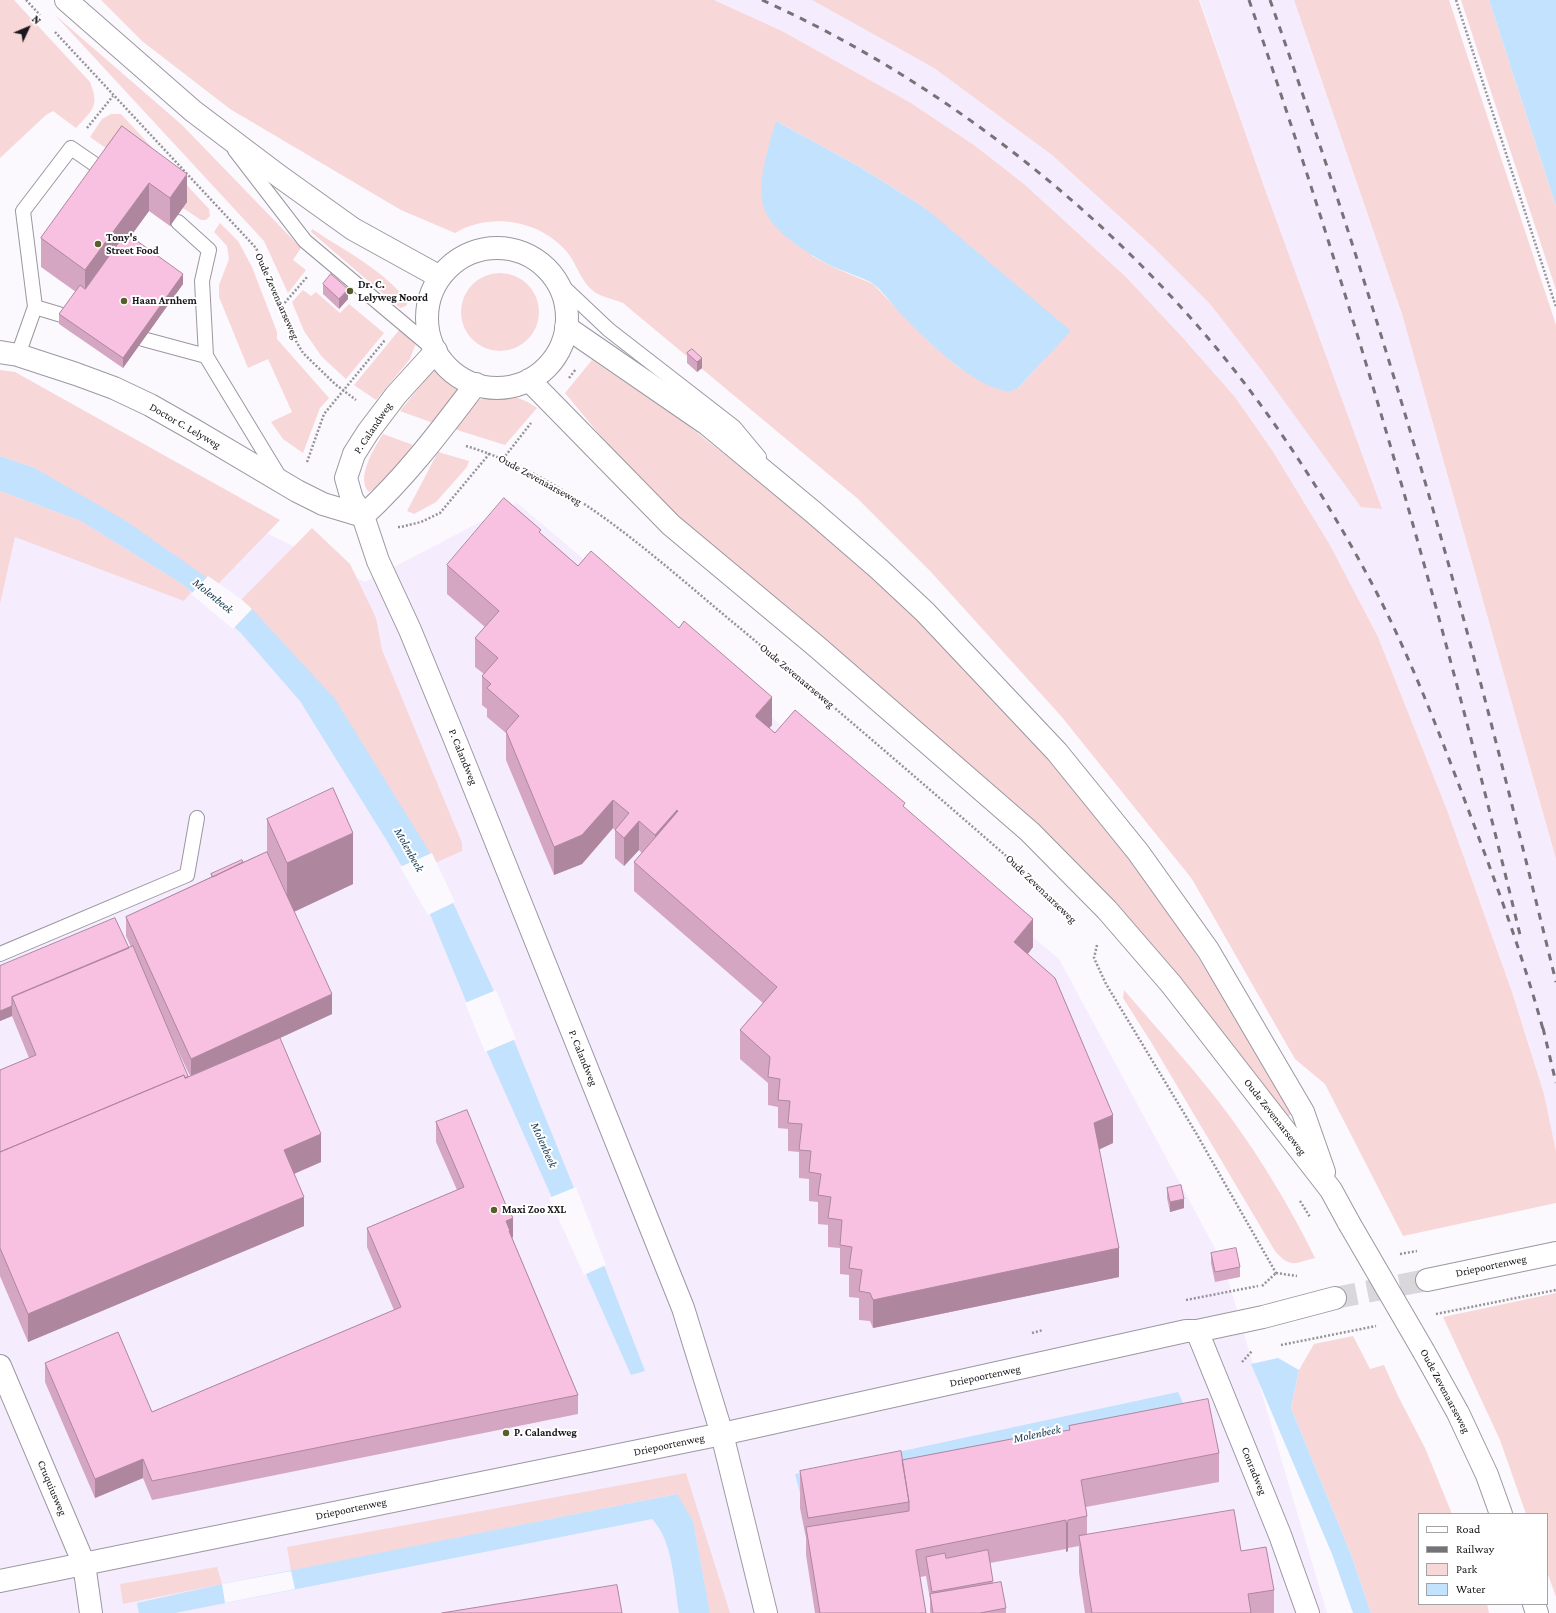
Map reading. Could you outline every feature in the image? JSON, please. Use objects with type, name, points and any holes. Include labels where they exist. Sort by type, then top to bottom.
[{"type":"street","points":[[66,0],[193,111],[221,133],[353,229],[440,277]]},
{"type":"street","points":[[508,248],[527,254],[543,265],[556,280],[566,307],[566,327],[561,345],[554,358],[544,369],[529,380],[500,388],[476,384],[455,373],[441,359],[429,333],[427,313],[431,295],[440,277],[453,263],[470,253],[479,250],[508,248]]},
{"type":"street","name":"Oude Zevenaarseweg","points":[[566,327],[707,424],[879,569],[926,612],[1057,752],[1138,852],[1208,950],[1303,1112],[1331,1190],[1458,1413],[1487,1476],[1502,1513]]},
{"type":"street","name":"P. Calandweg","points":[[436,351],[396,395],[379,417],[354,454],[346,478],[352,499],[363,516],[378,561],[410,630],[456,742],[683,1308],[722,1434],[766,1613]]},
{"type":"street","name":"Doctor C. Lelyweg","points":[[9,353],[76,374],[120,391],[150,405],[289,486],[323,504],[363,516]]},
{"type":"street","name":"Oude Zevenaarseweg","points":[[529,380],[671,525],[816,646],[1030,832],[1107,910],[1171,984],[1331,1190]]},
{"type":"street","points":[[363,516],[385,496],[435,437],[476,384]]},
{"type":"street","name":"Driepoortenweg","points":[[1427,1280],[1556,1253]]},
{"type":"street","name":"Driepoortenweg","points":[[0,1581],[722,1434],[1186,1331],[1197,1331],[1263,1317],[1335,1298]]},
{"type":"street","name":"Conradweg","points":[[1197,1331],[1280,1535],[1308,1613]]},
{"type":"street","name":"Cruquiusweg","points":[[0,1366],[84,1564],[91,1613]]},
{"type":"lane","points":[[221,133],[305,241],[436,351]]},
{"type":"lane","points":[[9,353],[35,307],[23,211],[71,148],[103,170]]},
{"type":"lane","points":[[178,222],[209,250],[202,281],[206,356],[289,486]]},
{"type":"lane","points":[[556,280],[609,330],[734,427],[784,488]]},
{"type":"lane","points":[[35,307],[65,316]]},
{"type":"lane","points":[[143,339],[206,356]]},
{"type":"lane","points":[[0,954],[187,875],[197,818]]},
{"type":"path","points":[[26,0],[41,17]]},
{"type":"path","points":[[1456,0],[1556,307]]},
{"type":"path","name":"Oude Zevenaarseweg","points":[[51,28],[256,248],[282,306],[292,334],[303,353],[343,390],[379,417]]},
{"type":"path","points":[[71,148],[114,96]]},
{"type":"path","points":[[282,306],[308,276]]},
{"type":"path","points":[[289,486],[324,414],[389,335]]},
{"type":"path","name":"Oude Zevenaarseweg","points":[[435,437],[490,453],[533,474],[582,502],[638,544],[880,747],[1030,876]]},
{"type":"path","points":[[363,516],[401,527],[421,522],[440,513],[490,453]]},
{"type":"path","points":[[1092,939],[1102,950]]},
{"type":"path","points":[[1098,944],[1094,958],[1106,984],[1196,1133],[1276,1273],[1262,1285]]},
{"type":"path","points":[[1298,1198],[1314,1223]]},
{"type":"shaded area","points":[[714,0],[812,0],[934,68],[1052,155],[1153,247],[1210,304],[1263,372],[1267,195],[1200,0],[1294,0],[1402,314],[1556,859],[1556,1151],[1544,1094],[1512,992],[1447,810],[1378,637],[1330,545],[1272,450],[1235,397],[1126,277],[1024,184],[974,145],[911,103],[782,31]]},
{"type":"shaded area","points":[[0,400],[365,582],[517,503],[1059,959],[1223,1263],[1327,1613],[0,1613]]},
{"type":"green space","points":[[0,0],[14,0],[90,82],[93,90],[94,103],[93,108],[76,128],[53,111],[46,115],[0,158]]},
{"type":"green space","points":[[101,0],[714,0],[782,31],[911,103],[974,145],[1024,184],[1126,277],[1235,397],[1272,450],[1330,545],[1378,637],[1447,810],[1512,992],[1544,1094],[1556,1151],[1556,1203],[1403,1236],[1325,1084],[1295,1059],[1192,879],[1061,716],[931,572],[857,498],[623,303],[603,296],[592,290],[584,282],[567,252],[556,241],[529,226],[499,221],[469,226],[455,233],[401,210],[230,109],[142,41]],"holes":[[[776,121],[860,167],[925,208],[1045,359],[1017,389],[1006,391],[958,367],[928,341],[873,284],[835,268],[812,256]]]},
{"type":"green space","points":[[812,0],[1199,0],[1267,195],[1382,509],[1361,507],[1263,372],[1210,304],[1153,247],[1052,155],[934,68]]},
{"type":"green space","points":[[1294,0],[1449,0],[1556,325],[1556,859],[1402,314]]},
{"type":"green space","points":[[1461,0],[1489,0],[1556,206],[1556,290]]},
{"type":"green space","points":[[55,15],[182,125],[301,248],[293,260],[306,270],[288,293],[264,241]]},
{"type":"green space","points":[[111,114],[121,114],[209,209],[210,216],[206,220],[201,220],[183,208],[120,158],[90,137],[102,119]]},
{"type":"green space","points":[[220,223],[238,241],[252,267],[277,332],[277,339],[329,398],[320,408],[303,453],[283,439],[271,422],[292,412],[268,359],[248,368],[219,297],[219,285],[229,259],[227,246],[214,232]]},
{"type":"green space","points":[[312,229],[388,280],[408,302],[406,306],[400,308],[311,232]]},
{"type":"green space","points":[[500,273],[515,276],[528,284],[536,297],[539,312],[536,327],[528,340],[515,348],[500,351],[485,348],[472,340],[464,327],[461,312],[464,297],[472,284],[485,276]]},
{"type":"green space","points":[[303,290],[311,296],[316,292],[340,313],[349,304],[384,333],[346,379],[322,357],[304,331],[292,302]]},
{"type":"green space","points":[[400,329],[416,343],[410,359],[376,400],[354,385]]},
{"type":"green space","points":[[592,360],[685,423],[817,528],[943,643],[1034,740],[1127,856],[1189,943],[1293,1109],[1293,1112],[1289,1116],[1285,1116],[1254,1072],[1182,984],[1025,816],[962,758],[687,526],[613,451],[565,393]]},
{"type":"green space","points":[[435,368],[444,378],[460,389],[433,423],[400,411]]},
{"type":"green space","points":[[0,370],[15,372],[280,520],[217,585],[35,468],[0,456]]},
{"type":"green space","points":[[495,396],[517,398],[537,408],[505,445],[454,429],[478,400]]},
{"type":"green space","points":[[383,434],[413,445],[387,477],[376,488],[369,492],[365,486],[365,471],[371,454]]},
{"type":"green space","points":[[438,452],[469,461],[467,467],[436,502],[414,514],[407,511]]},
{"type":"green space","points":[[0,491],[81,521],[182,584],[191,592],[184,601],[15,537],[0,604]]},
{"type":"green space","points":[[312,528],[350,564],[376,618],[382,650],[462,843],[462,851],[435,863],[240,601]]},
{"type":"green space","points":[[1124,990],[1192,1069],[1231,1118],[1276,1186],[1315,1258],[1293,1263],[1280,1257],[1275,1251],[1151,1042],[1123,998]]},
{"type":"green space","points":[[1556,1293],[1556,1597],[1548,1575],[1548,1513],[1526,1513],[1500,1440],[1443,1317]]},
{"type":"green space","points":[[1353,1336],[1370,1369],[1384,1365],[1425,1448],[1452,1513],[1418,1513],[1418,1605],[1487,1605],[1489,1613],[1371,1613],[1352,1557],[1291,1408],[1299,1370],[1314,1344]]},
{"type":"green space","points":[[686,1473],[730,1613],[710,1613],[693,1521],[676,1494],[291,1571],[287,1547]]},
{"type":"green space","points":[[217,1567],[222,1584],[123,1604],[120,1584]]},
{"type":"water","points":[[1489,0],[1556,0],[1556,206]]},
{"type":"water","points":[[776,121],[860,167],[925,208],[1071,331],[1017,389],[1006,391],[976,379],[948,358],[921,334],[876,286],[859,277],[836,268],[798,246],[773,223],[767,215],[763,205],[762,181],[766,155]]},
{"type":"water","name":"Molenbeek","points":[[0,456],[35,468],[126,521],[252,609],[335,699],[429,851],[493,989],[574,1188],[645,1371],[631,1375],[487,1052],[430,914],[387,841],[300,701],[240,632],[182,584],[81,521],[0,491]]},
{"type":"water","points":[[1278,1358],[1299,1370],[1291,1408],[1352,1557],[1371,1613],[1353,1613],[1332,1554],[1251,1364]]},
{"type":"water","name":"Molenbeek","points":[[1178,1392],[1188,1414],[801,1497],[795,1474]]},
{"type":"water","points":[[677,1494],[693,1521],[710,1613],[679,1613],[672,1563],[664,1538],[652,1519],[175,1613],[139,1613],[137,1603],[222,1584]]},
{"type":"pier","points":[[208,576],[241,599],[252,609],[233,629],[191,594]]},
{"type":"pier","points":[[432,853],[455,902],[428,915],[400,867]]},
{"type":"pier","points":[[496,990],[516,1039],[485,1052],[465,1003]]},
{"type":"pier","points":[[576,1187],[606,1265],[584,1275],[549,1198]]},
{"type":"pier","points":[[291,1571],[295,1589],[225,1603],[222,1584]]},
{"type":"building","points":[[122,126],[187,174],[170,198],[149,183],[85,270],[41,238]]},
{"type":"building","points":[[126,233],[183,274],[123,358],[59,314],[80,285],[85,289]]},
{"type":"building","points":[[331,274],[348,289],[339,299],[323,284]]},
{"type":"building","points":[[692,349],[702,358],[697,362],[687,353]]},
{"type":"building","points":[[504,498],[541,530],[539,532],[578,566],[591,551],[679,628],[684,621],[772,697],[756,715],[756,717],[775,733],[795,710],[905,803],[903,806],[1033,919],[1014,942],[1055,978],[1113,1115],[1094,1123],[1119,1248],[873,1300],[870,1293],[859,1291],[862,1270],[849,1268],[852,1247],[840,1245],[842,1220],[828,1218],[831,1197],[818,1195],[821,1174],[809,1172],[811,1151],[799,1150],[802,1124],[788,1123],[790,1101],[778,1100],[780,1079],[768,1077],[770,1057],[740,1030],[777,987],[634,862],[678,811],[677,810],[655,835],[639,821],[624,838],[615,830],[629,813],[613,800],[582,835],[554,847],[506,731],[519,716],[487,688],[491,684],[482,676],[498,658],[475,638],[499,611],[447,565]]},
{"type":"building","points":[[333,788],[353,833],[287,863],[267,819]]},
{"type":"building","points":[[267,852],[332,994],[191,1059],[126,917]]},
{"type":"building","points":[[242,860],[243,862],[213,877],[211,874]]},
{"type":"building","points":[[115,918],[129,948],[12,997],[12,1006],[0,1011],[0,966]]},
{"type":"building","points":[[133,946],[188,1076],[185,1078],[184,1075],[0,1152],[0,1070],[36,1055],[12,997]]},
{"type":"building","points":[[280,1038],[321,1134],[284,1150],[304,1197],[28,1314],[0,1248],[0,1152],[184,1075],[185,1078]]},
{"type":"building","points":[[467,1110],[507,1208],[513,1218],[506,1221],[509,1231],[578,1395],[152,1481],[143,1459],[95,1479],[45,1363],[118,1332],[152,1412],[401,1307],[367,1228],[464,1187],[436,1122]]},
{"type":"building","points":[[1181,1185],[1184,1199],[1170,1202],[1167,1188]]},
{"type":"building","points":[[1236,1248],[1240,1267],[1215,1272],[1211,1253]]},
{"type":"building","points":[[1208,1399],[1219,1453],[1081,1480],[1087,1516],[1068,1520],[1066,1523],[1066,1520],[916,1550],[926,1613],[820,1613],[806,1527],[909,1511],[909,1502],[902,1460],[1048,1432],[1048,1427],[1051,1433],[1070,1430],[1069,1426]]},
{"type":"building","points":[[901,1451],[909,1502],[808,1518],[800,1471]]},
{"type":"building","points":[[1234,1510],[1241,1551],[1266,1547],[1274,1590],[1248,1594],[1251,1613],[1092,1613],[1079,1536]]},
{"type":"building","points":[[988,1550],[993,1581],[932,1592],[926,1557],[945,1553],[946,1558]]},
{"type":"building","points":[[1001,1582],[1006,1608],[980,1613],[933,1613],[930,1594]]},
{"type":"building","points":[[617,1585],[622,1613],[442,1613]]},
{"type":"tunnel","points":[[1335,1298],[1427,1280]]},
{"type":"railway","points":[[762,0],[829,33],[895,70],[959,112],[1020,158],[1079,207],[1135,259],[1187,314],[1254,396],[1290,446],[1324,499],[1370,580],[1398,636],[1435,722],[1489,864],[1509,920],[1544,1033]]},
{"type":"railway","points":[[1249,0],[1326,232],[1396,466],[1461,702],[1521,939]]},
{"type":"railway","points":[[1270,0],[1316,132],[1401,399],[1421,467],[1456,590],[1556,982]]},
{"type":"railway","points":[[1543,1028],[1556,1083]]},
{"type":"place","name":"Tony's Street Food","points":[[98,244]]},
{"type":"place","name":"Dr. C. Lelyweg Noord","points":[[350,291]]},
{"type":"place","name":"Haan Arnhem","points":[[124,301]]},
{"type":"place","name":"Maxi Zoo XXL","points":[[494,1210]]},
{"type":"place","name":"P. Calandweg","points":[[506,1433]]}]
